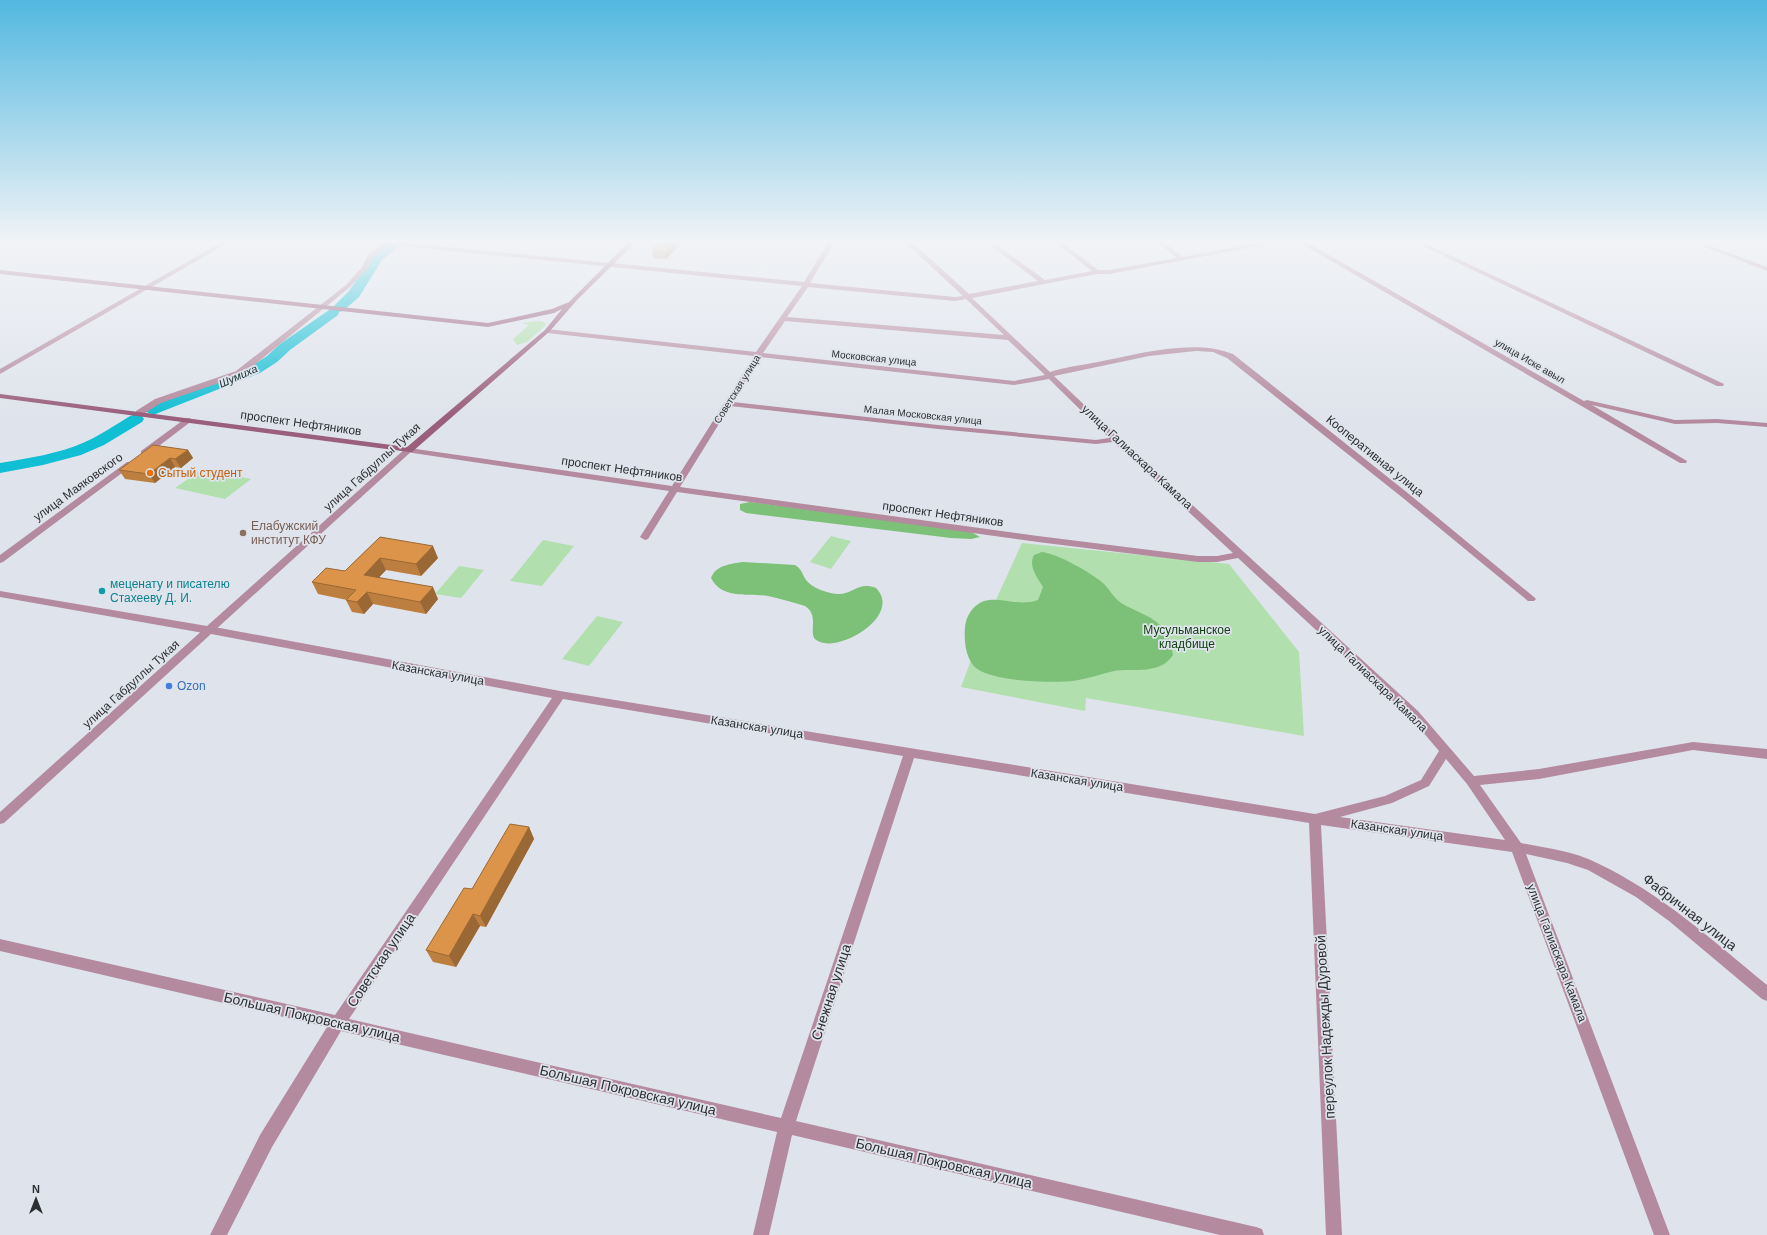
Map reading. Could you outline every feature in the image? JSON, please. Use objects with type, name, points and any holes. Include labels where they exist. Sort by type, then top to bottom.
[{"type":"main road","points":[[257,301],[488,325],[536,315],[559,308],[572,301]]},
{"type":"main road","name":"улица Габдуллы Тукая","points":[[409,450],[547,331],[574,301]]},
{"type":"main road","points":[[536,315],[554,318],[554,324]]},
{"type":"main road","name":"проспект Нефтяников","points":[[0,396],[139,413],[409,450]]},
{"type":"street","points":[[0,372],[124,301]]},
{"type":"street","points":[[139,413],[158,401],[239,373],[302,321],[329,301]]},
{"type":"street","name":"Советская улица","points":[[645,537],[729,404],[758,355],[795,301]]},
{"type":"street","name":"улица Галиаскара Камала","points":[[972,301],[1115,439],[1414,714],[1471,781],[1517,847],[1662,1235]]},
{"type":"street","name":"улица Иске авыл","points":[[1404,301],[1683,461]]},
{"type":"street","points":[[1542,301],[1720,384]]},
{"type":"street","points":[[783,319],[1010,338]]},
{"type":"street","name":"Московская улица","points":[[547,331],[1003,382],[1026,382],[1050,376],[1054,373],[1107,362],[1149,354],[1196,349]]},
{"type":"street","name":"Кооперативная улица","points":[[1196,349],[1214,350],[1230,356],[1531,598]]},
{"type":"street","points":[[1577,400],[1675,422],[1717,421],[1767,425]]},
{"type":"street","name":"Малая Московская улица","points":[[729,404],[938,427],[1096,442],[1115,439]]},
{"type":"street","name":"улица Маяковского","points":[[0,560],[190,420]]},
{"type":"street","name":"проспект Нефтяников","points":[[409,450],[674,489],[1030,538],[1198,559],[1217,559],[1241,554]]},
{"type":"street","name":"улица Габдуллы Тукая","points":[[0,818],[409,450]]},
{"type":"street","name":"Казанская улица","points":[[0,594],[209,630],[560,695],[1315,819],[1517,847]]},
{"type":"street","name":"Советская улица","points":[[218,1235],[266,1141],[338,1023],[560,695]]},
{"type":"street","points":[[1471,781],[1539,774],[1693,746],[1767,754]]},
{"type":"street","points":[[1315,819],[1388,800],[1425,783],[1445,751]]},
{"type":"street","name":"Снежная улица","points":[[761,1235],[786,1127],[910,752]]},
{"type":"street","name":"переулок Надежды Дуровой","points":[[1315,819],[1334,1235]]},
{"type":"street","name":"Фабричная улица","points":[[1517,847],[1567,858],[1592,866],[1623,882],[1674,917],[1767,994]]},
{"type":"street","name":"Большая Покровская улица","points":[[0,946],[1256,1235]]},
{"type":"green space","points":[[538,321],[544,322],[546,325],[527,342],[517,345],[513,339],[529,325],[522,323]]},
{"type":"green space","points":[[202,469],[251,479],[225,499],[175,488]]},
{"type":"green space","points":[[750,502],[963,530],[980,537],[971,539],[951,538],[746,513],[740,510],[740,504]]},
{"type":"green space","points":[[831,536],[851,541],[831,569],[810,562]]},
{"type":"green space","points":[[543,540],[574,546],[542,586],[510,581]]},
{"type":"green space","name":"Мусульманское кладбище","points":[[1022,543],[1229,564],[1299,652],[1304,736],[1086,698],[1085,711],[961,687],[983,628]]},
{"type":"green space","points":[[1042,552],[1057,556],[1083,570],[1104,584],[1120,602],[1127,607],[1147,616],[1160,625],[1167,635],[1173,655],[1161,666],[1154,668],[1114,671],[1073,681],[1050,682],[1020,680],[991,675],[980,671],[970,661],[966,647],[965,627],[969,615],[973,608],[984,601],[997,600],[1031,602],[1038,600],[1043,587],[1034,571],[1032,559],[1034,555]]},
{"type":"green space","points":[[743,562],[795,565],[801,570],[809,583],[820,590],[837,594],[843,594],[865,586],[876,588],[882,598],[882,609],[876,619],[867,628],[855,636],[843,641],[830,643],[820,642],[813,636],[812,616],[810,610],[805,606],[768,596],[729,593],[716,585],[711,578],[716,570],[724,566]]},
{"type":"green space","points":[[459,566],[484,570],[461,598],[435,594]]},
{"type":"green space","points":[[597,616],[623,622],[589,666],[562,659]]},
{"type":"building","points":[[153,445],[188,450],[175,459],[170,458],[149,474],[119,470]]},
{"type":"building","points":[[380,537],[433,546],[416,564],[380,558],[364,575],[433,587],[420,602],[367,592],[357,602],[346,600],[356,590],[312,582],[326,568],[345,571]]},
{"type":"building","points":[[510,824],[529,827],[480,916],[473,914],[449,956],[426,950],[464,888],[472,889]]},
{"type":"waterway","name":"Шумиха","points":[[338,308],[346,301]]},
{"type":"waterway","name":"Шумиха","points":[[153,410],[255,370],[272,359],[285,347],[333,312]]},
{"type":"waterway","name":"Шумиха","points":[[0,468],[75,452],[111,435],[136,419]]},
{"type":"place","name":"Сытый студент","points":[[150,473]]},
{"type":"place","name":"Елабужский институт КФУ","points":[[243,533]]},
{"type":"place","name":"меценату и писателю Стахееву Д. И.","points":[[102,591]]},
{"type":"place","name":"Ozon","points":[[169,686]]}]
